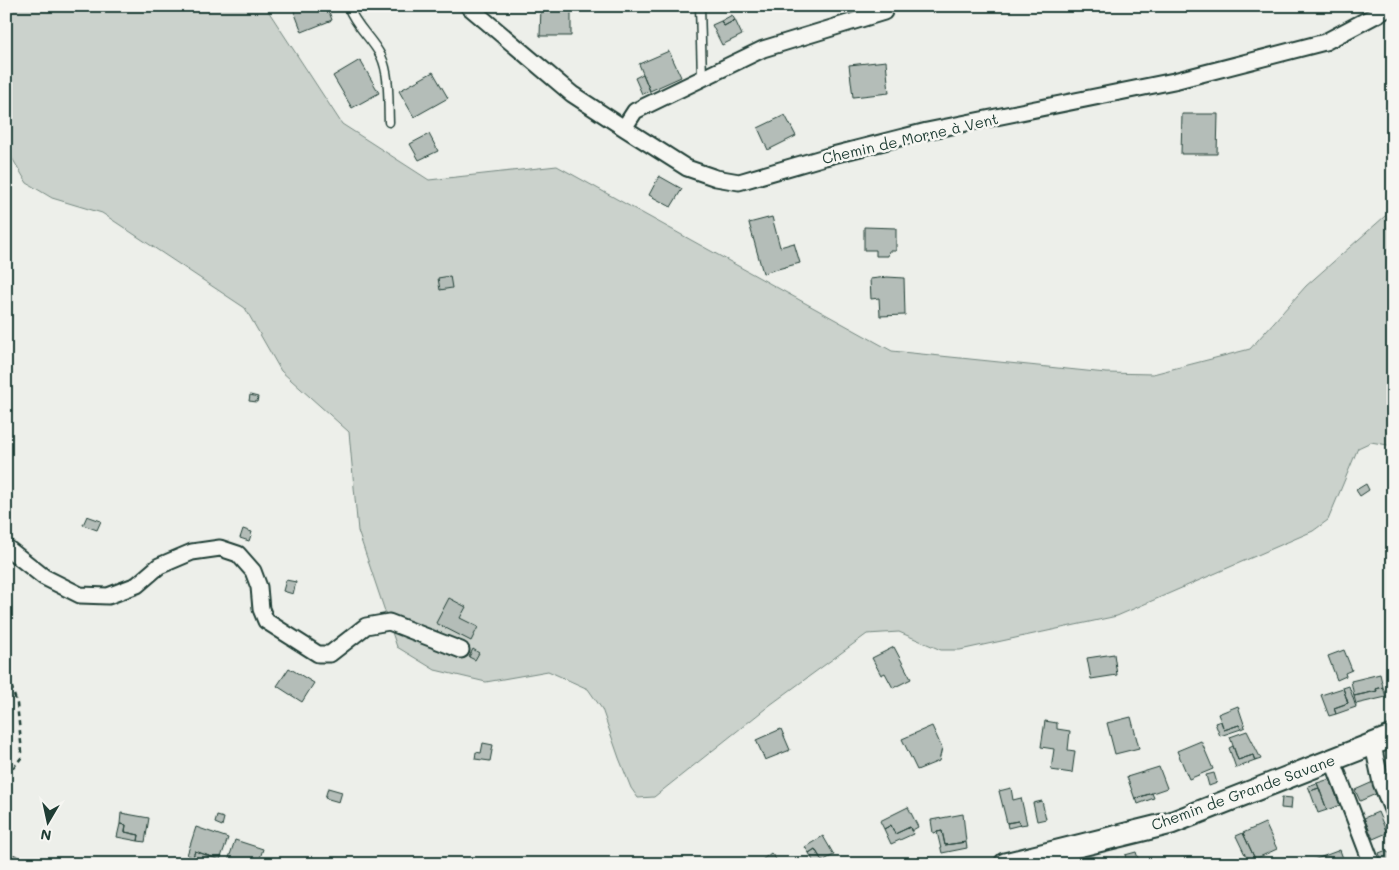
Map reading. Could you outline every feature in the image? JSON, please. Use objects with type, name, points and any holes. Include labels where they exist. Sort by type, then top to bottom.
[{"type":"street","name":"Chemin de Morne à Vent","points":[[468,6],[572,94],[624,128],[687,168],[716,178],[739,182],[825,157],[927,132],[1174,81],[1325,42],[1393,6]]},
{"type":"street","points":[[624,128],[635,111],[763,49],[884,12]]},
{"type":"street","points":[[6,546],[44,577],[80,595],[108,596],[137,585],[159,566],[192,552],[220,548],[238,554],[253,571],[260,587],[261,608],[266,621],[318,654],[330,654],[366,626],[389,622],[461,650]]},
{"type":"street","name":"Chemin de Grande Savane","points":[[1005,864],[1171,823],[1393,736]]},
{"type":"street","points":[[1373,745],[1380,783],[1393,812]]},
{"type":"street","points":[[1332,759],[1372,864]]},
{"type":"street","points":[[6,862],[13,864]]},
{"type":"lane","points":[[348,6],[354,21],[381,57],[388,91],[389,122]]},
{"type":"lane","points":[[700,6],[702,78]]},
{"type":"path","points":[[6,669],[17,704],[22,752],[21,758],[6,777]]},
{"type":"shaded area","points":[[6,6],[265,6],[342,124],[429,180],[557,166],[892,351],[1106,373],[1153,374],[1250,349],[1306,286],[1393,209],[1393,446],[1371,442],[1358,448],[1328,520],[1313,531],[1117,616],[960,650],[941,650],[899,632],[867,634],[770,705],[654,797],[638,798],[631,788],[602,709],[588,689],[548,671],[486,682],[435,670],[397,647],[358,531],[349,432],[281,371],[245,308],[102,213],[52,198],[27,183],[6,148]]},
{"type":"building","points":[[292,6],[327,6],[332,20],[302,32]]},
{"type":"building","points":[[541,6],[571,6],[571,36],[540,36]]},
{"type":"building","points":[[846,6],[875,6],[876,8],[849,17]]},
{"type":"building","points":[[732,15],[735,20],[724,26],[721,21]]},
{"type":"building","points":[[735,20],[742,35],[722,45],[712,25],[721,21],[724,26]]},
{"type":"building","points":[[669,51],[681,77],[650,91],[639,64]]},
{"type":"building","points":[[360,60],[379,93],[352,108],[333,76]]},
{"type":"building","points":[[886,61],[889,93],[853,97],[849,65]]},
{"type":"building","points":[[433,72],[448,98],[414,117],[399,91]]},
{"type":"building","points":[[643,74],[650,91],[642,94],[635,78]]},
{"type":"building","points":[[1182,114],[1218,114],[1217,154],[1181,154]]},
{"type":"building","points":[[785,115],[796,136],[768,150],[758,128]]},
{"type":"building","points":[[429,134],[438,151],[419,160],[410,144]]},
{"type":"building","points":[[659,176],[682,189],[671,207],[649,195]]},
{"type":"building","points":[[772,217],[780,247],[794,243],[800,263],[763,273],[749,223]]},
{"type":"building","points":[[864,227],[896,228],[896,251],[889,251],[888,256],[876,256],[876,250],[864,250]]},
{"type":"building","points":[[450,276],[452,288],[440,290],[438,278]]},
{"type":"building","points":[[904,278],[905,315],[880,316],[879,298],[871,299],[870,279]]},
{"type":"building","points":[[250,395],[258,397],[257,402],[249,401]]},
{"type":"building","points":[[1366,484],[1369,490],[1360,496],[1356,490]]},
{"type":"building","points":[[87,516],[101,521],[97,530],[83,525]]},
{"type":"building","points":[[243,529],[252,532],[249,541],[240,538]]},
{"type":"building","points":[[286,580],[296,582],[293,594],[283,591]]},
{"type":"building","points":[[449,598],[466,607],[460,618],[478,627],[471,641],[436,623]]},
{"type":"building","points":[[894,647],[911,679],[893,688],[885,673],[881,675],[872,658]]},
{"type":"building","points":[[473,649],[479,653],[475,660],[469,657]]},
{"type":"building","points":[[1344,650],[1352,670],[1345,673],[1346,676],[1337,680],[1328,656]]},
{"type":"building","points":[[1114,654],[1117,675],[1091,679],[1087,658]]},
{"type":"building","points":[[289,668],[314,683],[302,702],[277,686]]},
{"type":"building","points":[[1380,674],[1383,687],[1376,689],[1377,691],[1354,696],[1351,681]]},
{"type":"building","points":[[1349,686],[1356,707],[1336,714],[1334,708],[1348,703],[1343,688]]},
{"type":"building","points":[[1383,687],[1386,697],[1356,704],[1354,696],[1377,691],[1376,689]]},
{"type":"building","points":[[1343,688],[1348,703],[1334,708],[1336,714],[1329,716],[1321,695]]},
{"type":"building","points":[[1238,706],[1245,727],[1241,729],[1239,725],[1224,730],[1218,714]]},
{"type":"building","points":[[1131,717],[1139,748],[1115,754],[1107,723]]},
{"type":"building","points":[[1045,721],[1057,723],[1057,729],[1070,731],[1068,750],[1075,751],[1072,773],[1051,770],[1054,749],[1041,747]]},
{"type":"building","points":[[1221,721],[1224,730],[1239,725],[1241,729],[1220,736],[1215,723]]},
{"type":"building","points":[[932,726],[942,748],[939,761],[917,770],[902,739]]},
{"type":"building","points":[[781,729],[790,750],[765,760],[756,740]]},
{"type":"building","points":[[1247,731],[1261,759],[1255,761],[1253,755],[1238,760],[1230,737]]},
{"type":"building","points":[[1201,741],[1213,769],[1189,779],[1177,751]]},
{"type":"building","points":[[483,743],[493,745],[490,761],[475,759],[476,752],[481,753]]},
{"type":"building","points":[[1233,746],[1238,760],[1253,755],[1255,761],[1236,768],[1229,748]]},
{"type":"building","points":[[1159,767],[1167,788],[1135,799],[1127,777]]},
{"type":"building","points":[[1214,773],[1217,783],[1209,786],[1206,775]]},
{"type":"building","points":[[1330,779],[1340,805],[1327,810],[1317,783]]},
{"type":"building","points":[[1373,782],[1378,793],[1360,801],[1355,790]]},
{"type":"building","points":[[1317,783],[1319,788],[1310,791],[1308,786]]},
{"type":"building","points":[[328,788],[342,792],[339,802],[325,798]]},
{"type":"building","points":[[1011,788],[1013,800],[1021,798],[1027,824],[1020,825],[1018,821],[1007,823],[999,791]]},
{"type":"building","points":[[1319,788],[1327,810],[1318,813],[1310,791]]},
{"type":"building","points":[[1152,793],[1154,798],[1138,804],[1136,798]]},
{"type":"building","points":[[1282,797],[1292,798],[1291,809],[1281,808]]},
{"type":"building","points":[[1042,801],[1046,819],[1037,821],[1033,803]]},
{"type":"building","points":[[908,807],[918,827],[911,831],[910,827],[895,834],[891,825],[884,829],[880,821]]},
{"type":"building","points":[[1378,812],[1387,833],[1373,839],[1364,818]]},
{"type":"building","points":[[121,813],[149,818],[145,842],[138,841],[139,835],[125,832],[126,825],[120,824]]},
{"type":"building","points":[[963,814],[966,842],[945,845],[942,831],[933,833],[931,820]]},
{"type":"building","points":[[217,816],[224,818],[222,826],[215,823]]},
{"type":"building","points":[[1018,821],[1020,825],[1008,828],[1007,823]]},
{"type":"building","points":[[1265,823],[1277,849],[1255,859],[1243,833]]},
{"type":"building","points":[[120,824],[126,825],[125,832],[139,835],[138,841],[117,837]]},
{"type":"building","points":[[891,825],[895,834],[910,827],[913,834],[891,844],[884,829]]},
{"type":"building","points":[[196,827],[228,838],[220,860],[195,851],[193,857],[187,855]]},
{"type":"building","points":[[942,831],[945,845],[966,842],[967,848],[942,853],[937,832]]},
{"type":"building","points":[[1243,833],[1255,859],[1249,863],[1236,836]]},
{"type":"building","points":[[823,836],[834,855],[822,861],[815,849],[809,853],[805,847]]},
{"type":"building","points":[[235,840],[263,849],[259,861],[253,859],[251,864],[227,864]]},
{"type":"building","points":[[815,849],[822,861],[817,864],[815,864],[809,853]]},
{"type":"building","points":[[1340,850],[1345,864],[1312,864],[1311,861]]},
{"type":"building","points":[[1387,850],[1388,853],[1393,851],[1393,864],[1388,864],[1387,859],[1382,861],[1379,853]]},
{"type":"building","points":[[195,851],[220,860],[219,864],[193,857]]},
{"type":"building","points":[[1136,852],[1140,864],[1128,864],[1125,855]]},
{"type":"building","points":[[771,853],[780,864],[757,864]]},
{"type":"building","points":[[1118,858],[1120,864],[1108,864],[1107,862]]},
{"type":"building","points":[[253,859],[266,863],[251,864]]}]
